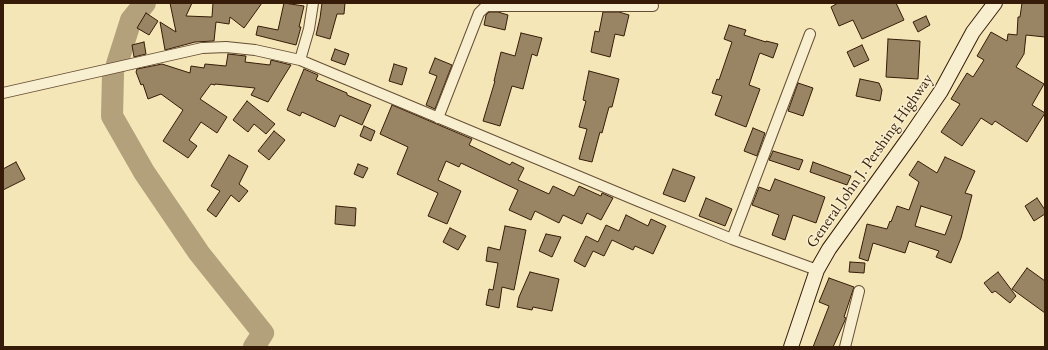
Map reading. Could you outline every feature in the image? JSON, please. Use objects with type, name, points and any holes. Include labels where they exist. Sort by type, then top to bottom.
[{"type":"main road","name":"General John J. Pershing Highway","points":[[791,347],[817,270],[829,249],[937,97],[962,55],[973,32],[995,3]]},
{"type":"street","points":[[300,60],[309,29],[313,3]]},
{"type":"street","points":[[438,118],[479,13],[487,6],[653,6]]},
{"type":"street","points":[[732,239],[810,34]]},
{"type":"street","points":[[3,93],[202,48],[226,47],[255,50],[300,60],[732,239],[817,270]]},
{"type":"street","points":[[845,347],[859,291]]},
{"type":"building","points":[[170,3],[192,3],[186,16],[212,17],[213,3],[262,3],[244,28],[230,17],[229,24],[216,22],[214,41],[195,42],[165,50],[160,22],[176,32]]},
{"type":"building","points":[[284,3],[304,6],[299,27],[301,27],[296,45],[256,35],[258,26],[278,30]]},
{"type":"building","points":[[322,3],[345,3],[344,14],[337,14],[330,39],[316,35]]},
{"type":"building","points":[[838,3],[896,3],[904,20],[862,39],[853,20],[839,26],[831,7]]},
{"type":"building","points":[[1022,3],[1045,3],[1045,37],[1026,35],[1024,54],[1016,67],[1044,84],[1032,105],[1045,113],[1027,142],[995,121],[992,125],[981,118],[962,146],[941,132],[960,104],[951,99],[967,73],[973,77],[984,60],[977,56],[991,32],[1007,41],[1008,34],[1017,35],[1018,17],[1020,17]]},
{"type":"building","points":[[489,12],[498,12],[508,15],[505,30],[484,25],[486,15]]},
{"type":"building","points":[[603,12],[619,12],[629,15],[624,36],[615,34],[610,57],[591,52],[595,31],[599,32]]},
{"type":"building","points":[[146,13],[158,21],[149,35],[137,28]]},
{"type":"building","points":[[926,16],[930,25],[918,32],[913,22]]},
{"type":"building","points":[[729,25],[746,30],[744,35],[778,44],[773,58],[760,53],[759,55],[749,85],[760,89],[746,127],[715,115],[722,96],[712,93],[717,79],[719,80],[732,42],[724,39]]},
{"type":"building","points":[[521,33],[542,38],[537,56],[532,54],[523,89],[512,86],[500,126],[483,121],[495,81],[501,52],[515,56]]},
{"type":"building","points":[[888,39],[920,41],[918,79],[886,77]]},
{"type":"building","points":[[144,42],[146,54],[134,57],[132,45]]},
{"type":"building","points":[[862,45],[869,60],[854,67],[847,52]]},
{"type":"building","points":[[335,49],[349,54],[345,65],[331,60]]},
{"type":"building","points":[[228,54],[246,56],[245,62],[270,65],[271,60],[291,65],[268,102],[251,95],[255,88],[211,84],[200,99],[227,117],[217,133],[201,122],[189,140],[197,146],[188,158],[163,141],[183,110],[161,94],[148,99],[143,84],[141,85],[136,72],[137,69],[162,64],[190,73],[191,66],[204,68],[205,64],[226,66]]},
{"type":"building","points":[[435,58],[452,65],[435,109],[426,105],[437,76],[429,73]]},
{"type":"building","points":[[394,64],[407,68],[402,85],[389,81]]},
{"type":"building","points":[[304,69],[318,75],[316,80],[371,105],[362,125],[340,115],[335,127],[302,112],[300,116],[287,110]]},
{"type":"building","points":[[589,71],[619,79],[612,107],[609,107],[602,133],[600,132],[592,162],[579,159],[587,129],[579,127],[586,101],[583,100]]},
{"type":"building","points":[[860,79],[879,83],[882,90],[880,101],[856,96]]},
{"type":"building","points":[[798,83],[813,88],[803,116],[788,111]]},
{"type":"building","points":[[247,101],[275,124],[266,134],[254,124],[248,132],[233,120]]},
{"type":"building","points":[[392,105],[472,139],[469,145],[510,165],[512,162],[524,168],[518,180],[549,194],[553,186],[574,196],[579,186],[601,196],[602,193],[613,198],[601,220],[587,213],[582,224],[563,215],[559,223],[535,211],[531,220],[509,210],[518,190],[461,163],[459,167],[446,161],[438,180],[461,191],[447,224],[428,216],[438,193],[397,174],[408,147],[380,134]]},
{"type":"building","points":[[364,126],[375,131],[371,141],[360,136]]},
{"type":"building","points":[[753,128],[765,133],[757,156],[744,151]]},
{"type":"building","points":[[274,131],[285,140],[269,160],[258,151]]},
{"type":"building","points":[[773,151],[803,160],[799,170],[769,160]]},
{"type":"building","points":[[229,155],[248,166],[239,184],[248,191],[239,202],[231,195],[216,217],[207,210],[220,191],[211,186]]},
{"type":"building","points":[[945,157],[975,171],[965,193],[972,195],[961,238],[951,263],[936,257],[939,251],[909,241],[905,253],[873,243],[868,261],[859,258],[867,224],[887,229],[897,206],[909,210],[919,182],[909,175],[918,161],[937,173]],"holes":[[[921,206],[952,216],[945,235],[915,226]]]},
{"type":"building","points":[[16,162],[25,179],[3,190],[3,169]]},
{"type":"building","points":[[813,162],[851,176],[847,185],[810,172]]},
{"type":"building","points":[[358,164],[368,168],[363,178],[354,174]]},
{"type":"building","points":[[673,169],[695,177],[685,202],[663,194]]},
{"type":"building","points":[[775,179],[825,197],[816,223],[793,215],[785,240],[772,235],[779,215],[752,205],[759,187],[770,191]]},
{"type":"building","points":[[706,198],[732,209],[725,226],[699,216]]},
{"type":"building","points":[[1037,198],[1045,210],[1045,214],[1034,221],[1025,206]]},
{"type":"building","points":[[336,206],[356,208],[355,226],[335,224]]},
{"type":"building","points":[[626,215],[648,226],[651,219],[666,226],[653,254],[635,246],[633,250],[612,240],[604,256],[593,251],[585,267],[574,261],[586,236],[598,242],[606,225],[619,231]]},
{"type":"building","points":[[505,226],[526,230],[514,290],[502,287],[499,308],[486,305],[489,289],[493,290],[498,263],[486,261],[488,247],[500,250]]},
{"type":"building","points":[[450,228],[466,236],[458,250],[443,242]]},
{"type":"building","points":[[546,234],[561,237],[552,257],[539,251]]},
{"type":"building","points":[[850,262],[865,263],[864,273],[849,272]]},
{"type":"building","points":[[1027,268],[1045,281],[1045,313],[1012,289]]},
{"type":"building","points":[[530,272],[559,279],[552,311],[533,307],[532,310],[517,307],[519,297]]},
{"type":"building","points":[[998,272],[1016,296],[1010,303],[995,291],[992,293],[984,283]]},
{"type":"building","points":[[829,278],[854,287],[844,317],[846,318],[833,347],[813,347],[829,306],[819,302]]},
{"type":"waterway","points":[[117,64],[131,20],[145,3]]},
{"type":"waterway","points":[[113,74],[112,116],[144,172],[199,253],[263,333],[254,347]]}]
